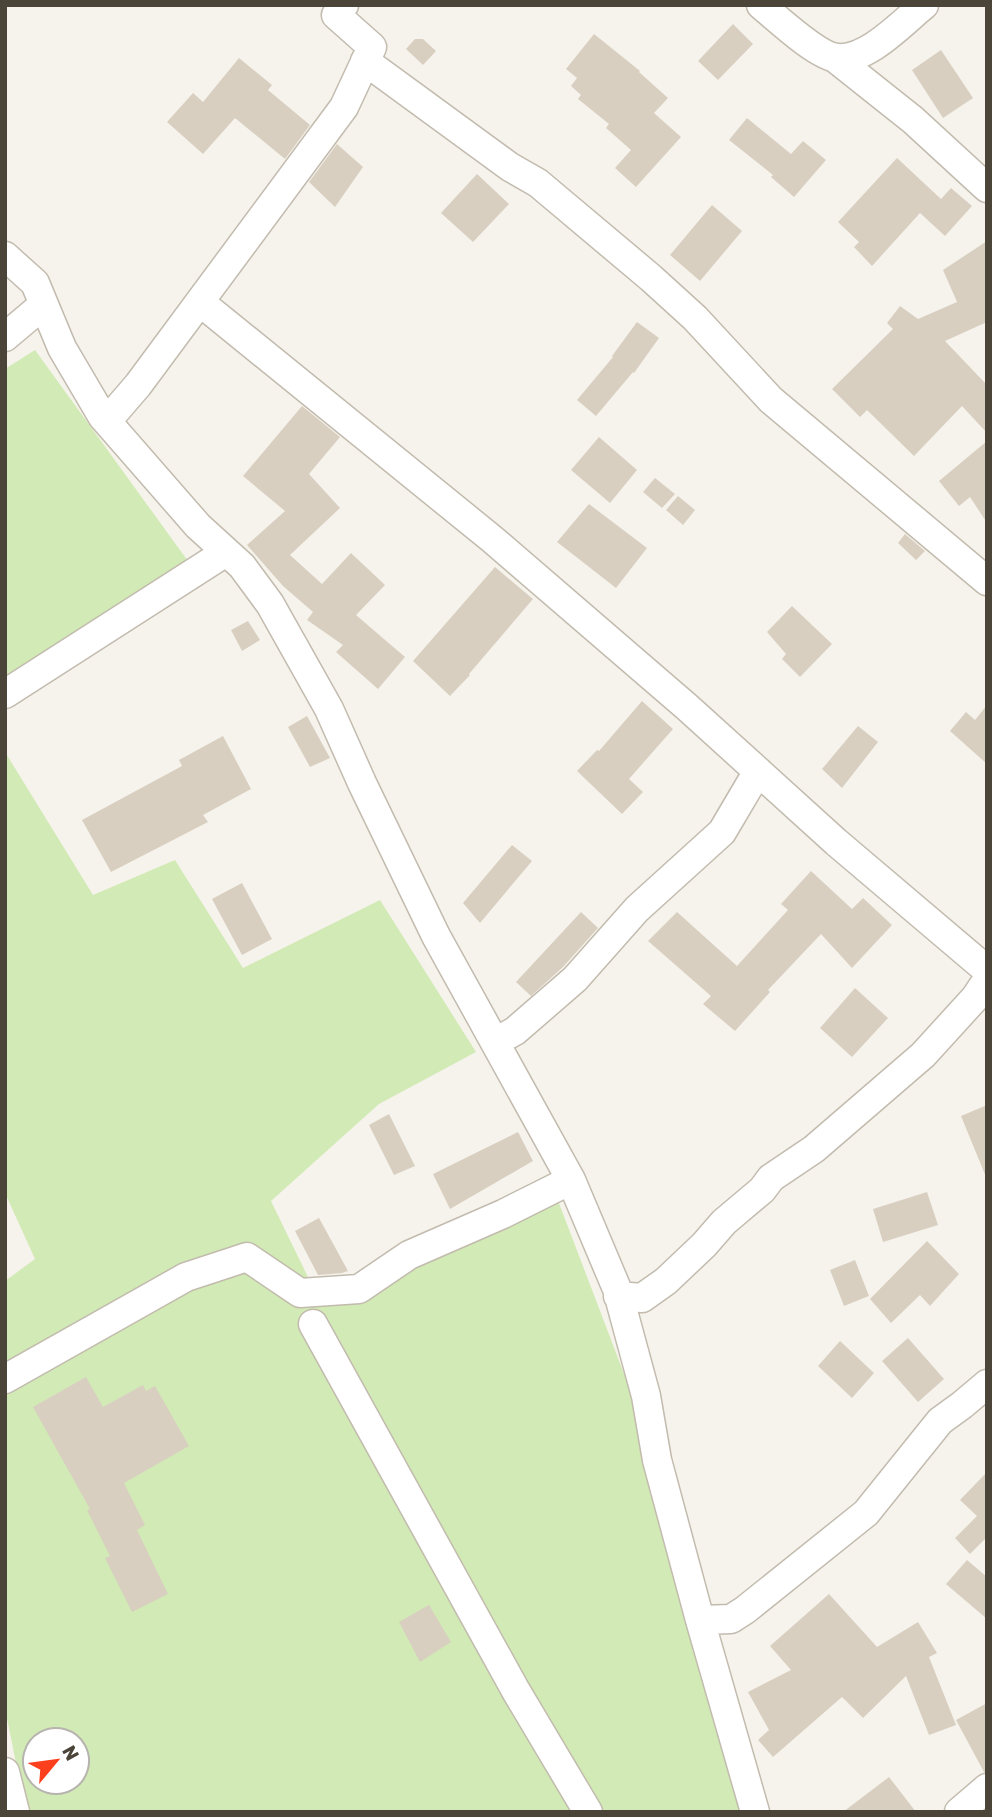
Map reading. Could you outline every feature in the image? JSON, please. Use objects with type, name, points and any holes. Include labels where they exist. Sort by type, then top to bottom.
[{"type":"street","points":[[107,421],[138,385],[344,107],[372,47],[336,15],[344,5]]},
{"type":"street","points":[[761,5],[811,46],[835,58],[913,120],[987,188]]},
{"type":"street","points":[[835,58],[855,56],[873,46],[924,5]]},
{"type":"street","points":[[365,61],[510,167],[538,183],[695,318],[771,400],[987,581]]},
{"type":"street","points":[[5,256],[35,283],[62,348],[102,416],[198,526],[242,566],[270,604],[329,709],[436,936],[571,1180],[617,1289],[646,1396],[657,1461],[755,1812]]},
{"type":"street","points":[[200,302],[492,539],[687,707],[847,852],[987,970]]},
{"type":"street","points":[[5,337],[43,304]]},
{"type":"street","points":[[5,694],[226,552]]},
{"type":"street","points":[[495,1042],[515,1031],[575,979],[637,909],[722,832],[758,771]]},
{"type":"street","points":[[618,1296],[642,1298],[666,1281],[704,1245],[723,1222],[762,1190],[771,1178],[814,1149],[923,1055],[975,998],[987,980]]},
{"type":"street","points":[[5,1378],[186,1277],[247,1257],[300,1293],[359,1289],[409,1255],[503,1214],[571,1180]]},
{"type":"street","points":[[313,1324],[516,1691],[588,1812]]},
{"type":"street","points":[[700,1620],[731,1619],[738,1615],[848,1529],[866,1513],[940,1421],[987,1384]]},
{"type":"street","points":[[5,1772],[15,1812]]},
{"type":"street","points":[[958,1812],[987,1788]]},
{"type":"green space","points":[[35,350],[193,568],[5,678],[5,369]]},
{"type":"green space","points":[[5,752],[93,895],[175,860],[243,968],[380,900],[476,1052],[379,1104],[271,1201],[322,1306],[557,1198],[666,1484],[753,1812],[30,1812],[24,1796],[91,1796],[91,1726],[21,1726],[21,1786],[5,1708],[5,1281],[35,1259],[5,1193]]},
{"type":"building","points":[[733,24],[753,44],[718,80],[698,61]]},
{"type":"building","points":[[594,34],[640,71],[668,98],[654,113],[681,137],[636,187],[615,168],[631,150],[606,128],[609,124],[578,99],[581,95],[571,86],[577,78],[566,69]]},
{"type":"building","points":[[415,39],[423,39],[436,51],[423,65],[406,49]]},
{"type":"building","points":[[941,50],[973,98],[943,118],[912,70]]},
{"type":"building","points":[[239,58],[272,85],[268,90],[310,125],[285,159],[235,118],[203,154],[167,122],[193,93],[203,102]]},
{"type":"building","points":[[747,118],[791,154],[803,141],[826,160],[794,197],[771,177],[773,175],[729,140]]},
{"type":"building","points":[[337,144],[363,167],[335,207],[309,182]]},
{"type":"building","points":[[897,158],[941,199],[951,188],[972,206],[945,236],[920,213],[872,266],[854,247],[859,242],[838,222]]},
{"type":"building","points":[[477,174],[509,204],[473,242],[441,213]]},
{"type":"building","points":[[712,205],[742,231],[700,281],[670,255]]},
{"type":"building","points":[[987,241],[987,322],[945,341],[987,385],[987,433],[962,406],[914,456],[867,410],[860,417],[832,389],[893,329],[887,323],[900,306],[918,319],[957,302],[943,270]]},
{"type":"building","points":[[637,322],[659,338],[634,373],[596,416],[577,400],[613,357]]},
{"type":"building","points":[[302,406],[340,437],[309,474],[340,508],[290,555],[322,584],[351,553],[385,585],[356,615],[405,657],[378,689],[336,652],[343,645],[307,620],[313,612],[283,586],[247,545],[285,511],[243,476]]},
{"type":"building","points":[[599,437],[637,470],[610,503],[571,470]]},
{"type":"building","points":[[987,441],[987,523],[970,497],[959,506],[939,481]]},
{"type":"building","points":[[655,478],[675,494],[662,508],[643,492]]},
{"type":"building","points":[[678,496],[695,510],[683,525],[666,510]]},
{"type":"building","points":[[589,504],[647,548],[616,588],[557,542]]},
{"type":"building","points":[[905,534],[925,551],[916,560],[898,543]]},
{"type":"building","points":[[495,567],[533,599],[450,696],[413,661]]},
{"type":"building","points":[[792,606],[832,644],[800,677],[782,659],[786,654],[767,632]]},
{"type":"building","points":[[248,621],[260,640],[242,651],[231,630]]},
{"type":"building","points":[[642,701],[673,729],[629,779],[643,792],[622,814],[577,771],[599,751]]},
{"type":"building","points":[[987,705],[987,764],[950,731],[966,712],[975,720]]},
{"type":"building","points":[[307,716],[330,758],[310,767],[288,727]]},
{"type":"building","points":[[858,726],[878,742],[842,788],[822,769]]},
{"type":"building","points":[[223,736],[251,789],[203,815],[208,822],[111,872],[82,820],[182,766],[179,760]]},
{"type":"building","points":[[512,845],[532,861],[480,923],[463,903]]},
{"type":"building","points":[[811,871],[852,909],[863,898],[892,925],[852,968],[821,934],[768,990],[770,992],[735,1031],[703,1004],[711,996],[648,941],[677,912],[737,966],[788,910],[781,904]]},
{"type":"building","points":[[242,883],[272,939],[242,955],[212,899]]},
{"type":"building","points":[[581,912],[598,928],[563,967],[531,996],[516,982]]},
{"type":"building","points":[[855,988],[888,1018],[852,1057],[820,1028]]},
{"type":"building","points":[[987,1105],[987,1177],[986,1177],[961,1116]]},
{"type":"building","points":[[389,1114],[415,1166],[394,1175],[369,1125]]},
{"type":"building","points":[[518,1132],[533,1161],[450,1209],[433,1174]]},
{"type":"building","points":[[927,1192],[938,1225],[883,1242],[873,1209]]},
{"type":"building","points":[[319,1218],[348,1271],[318,1275],[295,1231]]},
{"type":"building","points":[[927,1241],[959,1274],[930,1306],[920,1295],[891,1323],[870,1299]]},
{"type":"building","points":[[855,1260],[869,1296],[844,1306],[830,1270]]},
{"type":"building","points":[[908,1338],[944,1379],[918,1402],[882,1361]]},
{"type":"building","points":[[840,1341],[874,1373],[852,1398],[818,1366]]},
{"type":"building","points":[[86,1377],[103,1407],[143,1385],[146,1391],[155,1386],[189,1446],[124,1483],[145,1525],[137,1530],[168,1594],[132,1612],[105,1558],[110,1556],[87,1510],[90,1509],[33,1407]]},
{"type":"building","points":[[987,1472],[987,1537],[970,1554],[955,1538],[977,1516],[960,1500]]},
{"type":"building","points":[[967,1560],[987,1577],[987,1619],[946,1584]]},
{"type":"building","points":[[829,1594],[877,1647],[918,1622],[937,1653],[929,1657],[956,1725],[929,1735],[906,1676],[863,1718],[842,1697],[773,1757],[758,1740],[769,1730],[748,1692],[791,1670],[770,1646]]},
{"type":"building","points":[[429,1605],[451,1642],[420,1662],[399,1622]]},
{"type":"building","points":[[987,1703],[987,1772],[984,1772],[956,1720]]},
{"type":"building","points":[[889,1777],[916,1812],[843,1812]]}]
